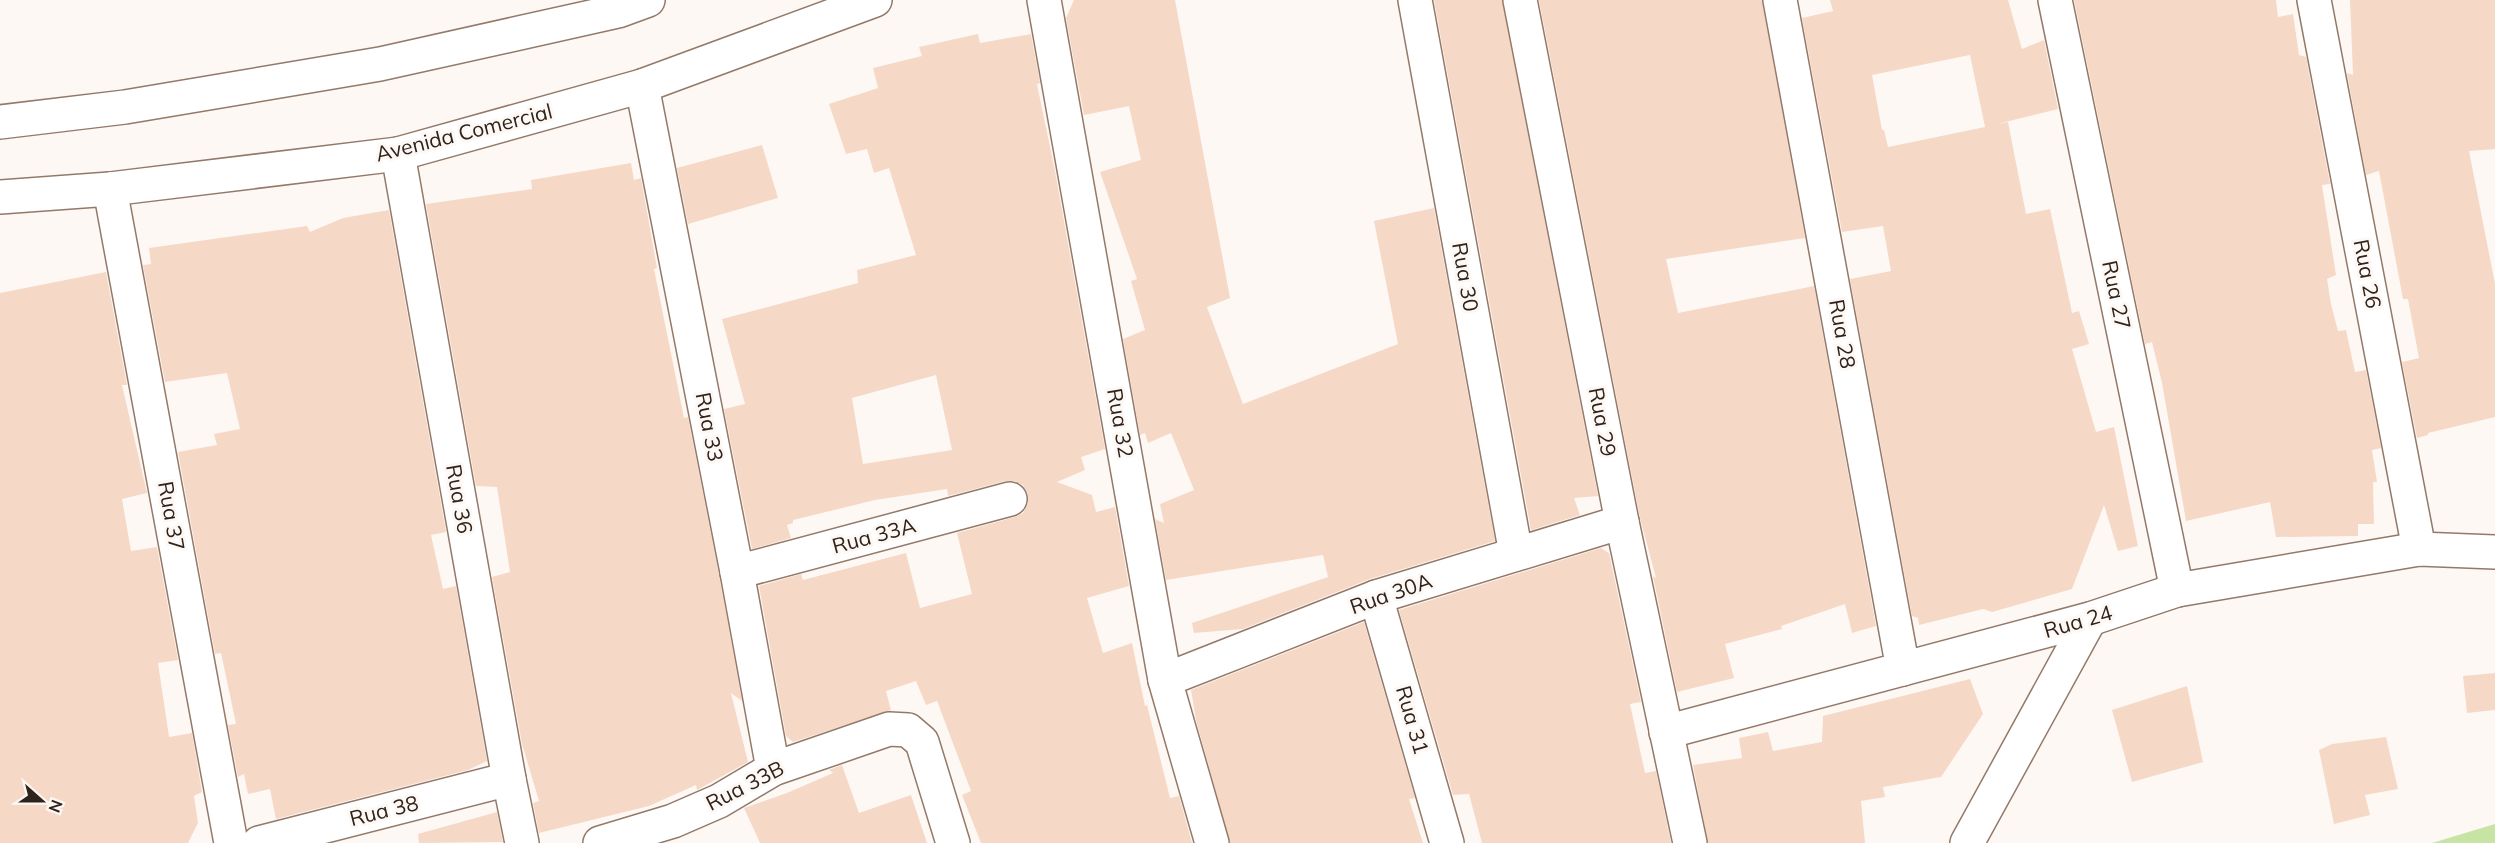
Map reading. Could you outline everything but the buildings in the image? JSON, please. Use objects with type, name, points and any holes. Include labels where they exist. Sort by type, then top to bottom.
[{"type":"street","points":[[0,122],[125,107],[380,64],[618,11],[648,0]]},
{"type":"street","name":"Avenida Comercial","points":[[0,197],[110,189],[398,154],[642,86],[875,0]]},
{"type":"street","name":"Rua 32","points":[[1044,0],[1165,680],[1212,843]]},
{"type":"street","name":"Rua 30","points":[[1415,0],[1516,554]]},
{"type":"street","name":"Rua 29","points":[[1520,0],[1622,522],[1690,843]]},
{"type":"street","name":"Rua 28","points":[[1780,0],[1903,669]]},
{"type":"street","name":"Rua 27","points":[[2055,0],[2176,590]]},
{"type":"street","name":"Rua 26","points":[[2314,0],[2419,549]]},
{"type":"street","name":"Rua 33","points":[[642,86],[773,769]]},
{"type":"street","name":"Rua 36","points":[[398,154],[522,843]]},
{"type":"street","name":"Rua 37","points":[[110,189],[231,843]]},
{"type":"street","name":"Rua 33A","points":[[737,572],[1010,499]]},
{"type":"street","name":"Rua 30A","points":[[1165,680],[1376,597],[1622,522]]},
{"type":"street","name":"Rua 24","points":[[1666,732],[2090,619],[2176,590],[2419,549],[2495,552]]},
{"type":"street","name":"Rua 31","points":[[1376,597],[1448,843]]},
{"type":"street","points":[[1967,843],[2090,619]]},
{"type":"street","name":"Rua 33B","points":[[600,843],[676,832],[719,801],[773,769],[889,729],[908,730],[922,742],[953,843]]},
{"type":"street","name":"Rua 38","points":[[259,843],[509,779]]},
{"type":"green space","points":[[2495,824],[2495,843],[2432,843]]}]
